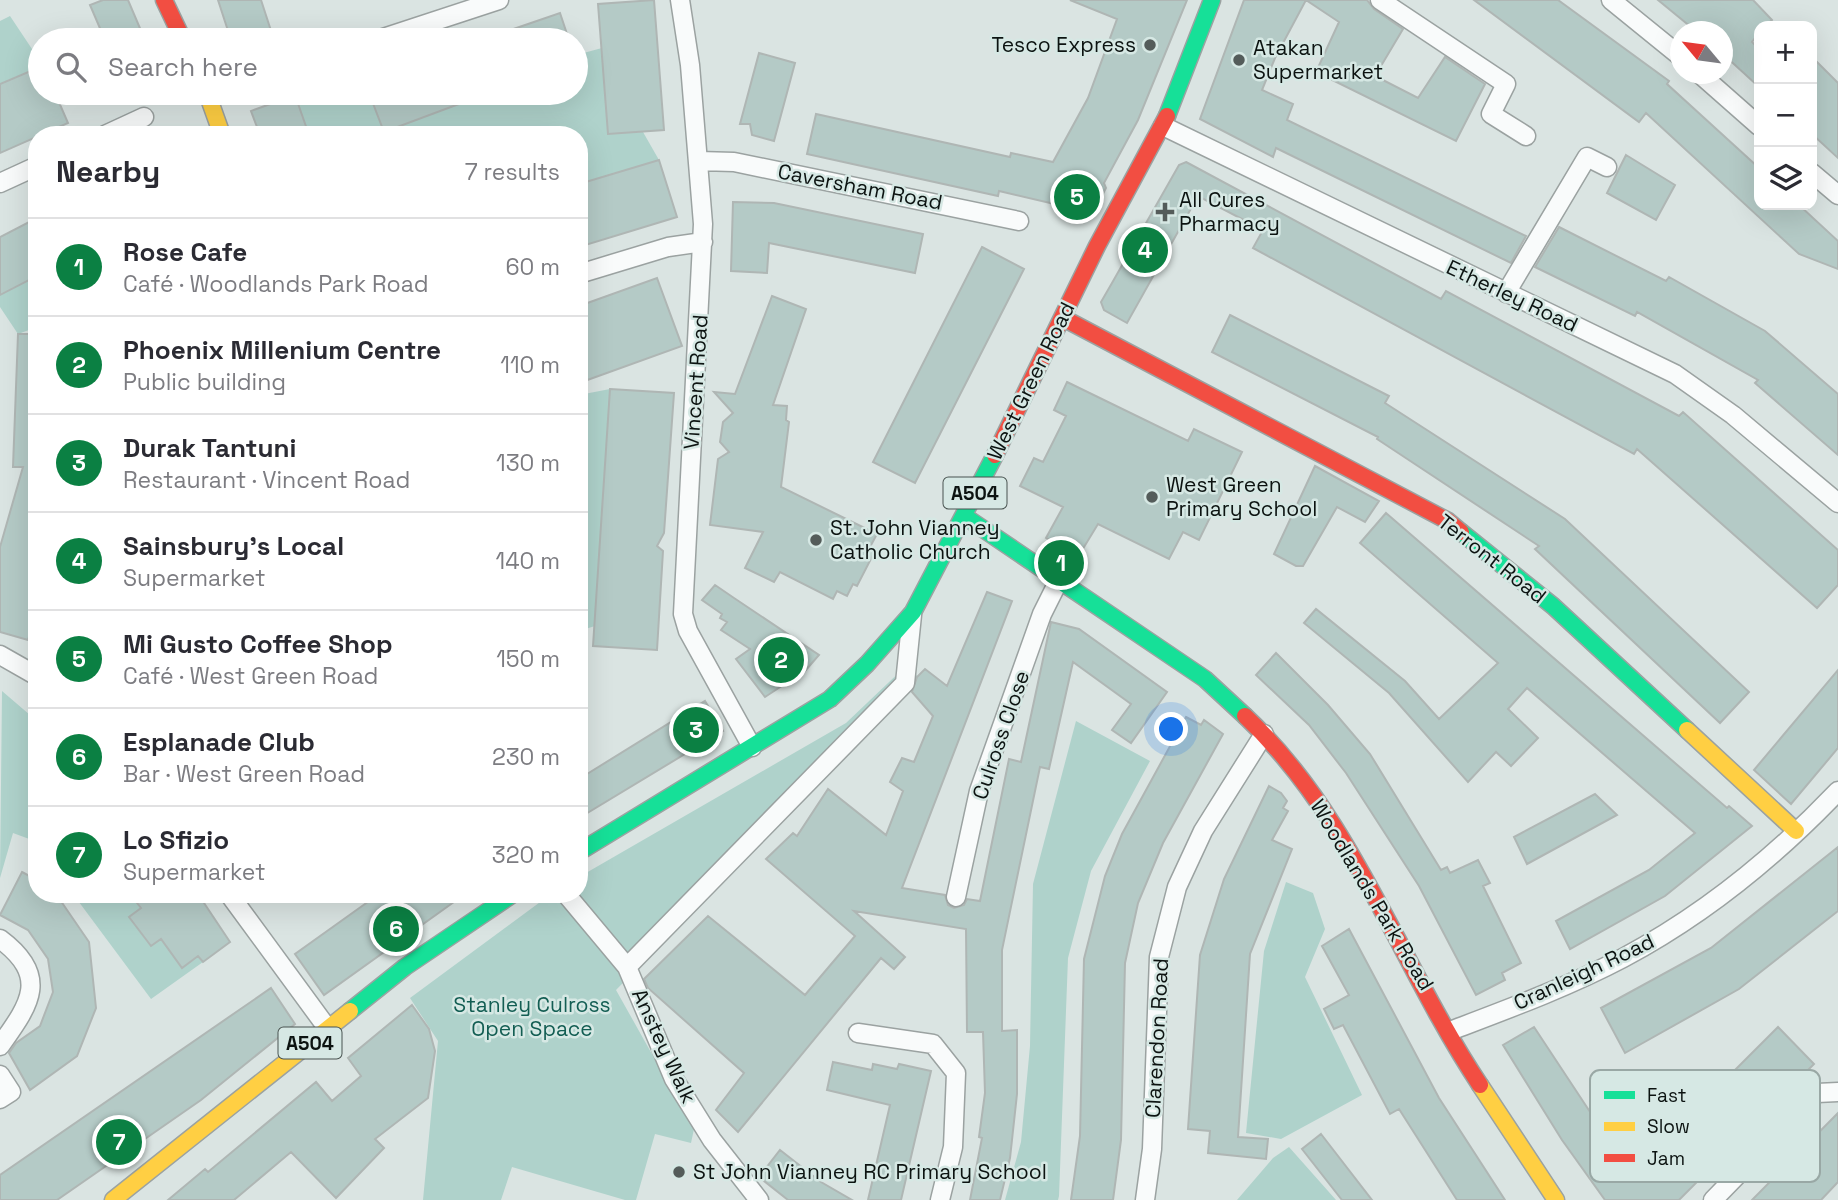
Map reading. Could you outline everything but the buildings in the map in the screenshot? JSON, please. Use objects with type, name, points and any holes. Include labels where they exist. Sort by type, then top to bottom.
[{"type":"street","points":[[164,0],[177,28]]},
{"type":"street","points":[[414,28],[499,0]]},
{"type":"street","name":"Vincent Road","points":[[680,0],[699,161],[703,242],[683,614],[688,631],[752,747]]},
{"type":"street","name":"West Green Road","points":[[588,847],[831,699],[867,664],[913,612],[964,516],[1097,246],[1163,126],[1212,0]]},
{"type":"street","points":[[1380,0],[1506,84],[1491,114],[1526,136]]},
{"type":"street","points":[[1611,0],[1670,48]]},
{"type":"street","points":[[1711,84],[1754,122]]},
{"type":"street","points":[[212,105],[219,126]]},
{"type":"street","points":[[124,126],[144,117]]},
{"type":"street","name":"Etherley Road","points":[[1163,126],[1675,374],[1718,403],[1838,503]]},
{"type":"street","points":[[1506,293],[1587,158],[1607,167]]},
{"type":"street","name":"Caversham Road","points":[[699,161],[734,162],[1019,221]]},
{"type":"street","points":[[0,183],[28,170]]},
{"type":"street","points":[[1817,177],[1838,195]]},
{"type":"street","points":[[588,271],[679,244],[703,242]]},
{"type":"street","name":"Terront Road","points":[[1063,318],[1448,521],[1553,606],[1796,831]]},
{"type":"street","name":"Woodlands Park Road","points":[[964,516],[1060,578],[1205,680],[1264,734],[1332,820],[1492,1105],[1556,1200]]},
{"type":"street","name":"Culross Close","points":[[956,897],[979,791],[1042,614],[1060,578]]},
{"type":"street","points":[[627,967],[905,683],[910,658],[913,612]]},
{"type":"street","points":[[0,655],[28,671]]},
{"type":"street","name":"Clarendon Road","points":[[1145,1200],[1152,1149],[1159,957],[1177,887],[1203,831],[1264,734]]},
{"type":"street","name":"Cranleigh Road","points":[[1450,1031],[1510,1008],[1643,946],[1712,903],[1838,791]]},
{"type":"street","points":[[236,903],[328,1029]]},
{"type":"street","name":"A504","points":[[123,1198],[405,967],[500,903]]},
{"type":"street","name":"Anstey Walk","points":[[574,903],[627,967],[674,1079],[712,1140],[759,1200]]},
{"type":"street","points":[[0,939],[24,966],[30,989],[24,1013],[0,1046]]},
{"type":"street","points":[[858,1033],[933,1044],[956,1073],[953,1147],[940,1200]]},
{"type":"street","points":[[0,1075],[11,1092],[0,1099]]},
{"type":"street","points":[[1820,1093],[1838,1092]]},
{"type":"street","points":[[1713,1200],[1730,1182]]},
{"type":"green space","points":[[10,16],[28,43],[28,72],[0,85],[0,21]]},
{"type":"green space","points":[[602,48],[608,134],[643,132],[659,160],[588,181],[588,126],[400,126],[455,105],[588,105],[588,52]]},
{"type":"green space","points":[[298,105],[374,105],[382,126],[306,126]]},
{"type":"green space","points":[[28,281],[28,330],[18,334],[0,307],[0,295]]},
{"type":"green space","points":[[610,389],[595,626],[588,628],[588,393]]},
{"type":"green space","name":"Stanley Culross Open Space","points":[[908,664],[920,680],[616,990],[694,1129],[691,1143],[655,1134],[636,1200],[625,1200],[512,1167],[501,1200],[423,1200],[438,1041],[410,998],[539,903],[588,903],[588,872],[846,723]]},
{"type":"green space","points":[[2,691],[28,713],[28,839],[13,833],[0,878]]},
{"type":"green space","points":[[1076,721],[1150,761],[1091,871],[1068,958],[1058,1200],[1005,1200],[1021,1142],[1030,1046],[1033,884]]},
{"type":"green space","points":[[1286,882],[1313,893],[1325,929],[1305,977],[1362,1095],[1281,1139],[1246,1133],[1264,951]]},
{"type":"green space","points":[[80,903],[173,903],[210,951],[203,962],[151,999]]},
{"type":"green space","points":[[1289,1147],[1336,1200],[1237,1200],[1273,1158]]},
{"type":"traffic: fast","points":[[1167,116],[1212,0]]},
{"type":"traffic: fast","points":[[588,847],[830,699],[867,664],[913,612],[995,455]]},
{"type":"traffic: fast","points":[[964,516],[1205,679],[1245,716]]},
{"type":"traffic: fast","points":[[1461,532],[1553,606],[1687,730]]},
{"type":"traffic: fast","points":[[350,1011],[405,967],[500,903]]},
{"type":"traffic: slow","points":[[211,105],[219,126]]},
{"type":"traffic: slow","points":[[1687,730],[1796,831]]},
{"type":"traffic: slow","points":[[113,1200],[350,1011]]},
{"type":"traffic: slow","points":[[1480,1085],[1556,1200]]},
{"type":"traffic: jam","points":[[164,0],[177,28]]},
{"type":"traffic: jam","points":[[995,455],[1097,246],[1167,116]]},
{"type":"traffic: jam","points":[[1063,318],[1448,521],[1461,532]]},
{"type":"traffic: jam","points":[[1245,716],[1283,756],[1316,799],[1373,893],[1424,990],[1480,1085]]},
{"type":"place","name":"Tesco Express","points":[[1150,45]]},
{"type":"place","name":"Atakan Supermarket","points":[[1239,60]]},
{"type":"place","name":"Mi Gusto Coffee Shop","points":[[1077,197]]},
{"type":"place","name":"All Cures Pharmacy","points":[[1165,212]]},
{"type":"place","name":"Sainsbury's Local","points":[[1145,250]]},
{"type":"place","name":"West Green Primary School","points":[[1152,497]]},
{"type":"place","name":"St. John Vianney Catholic Church","points":[[816,540]]},
{"type":"place","name":"Rose Cafe","points":[[1061,563]]},
{"type":"place","name":"Phoenix Millenium Centre","points":[[781,660]]},
{"type":"place","name":"Durak Tantuni","points":[[696,730]]},
{"type":"place","name":"Esplanade Club","points":[[396,929]]},
{"type":"place","name":"Lo Sfizio","points":[[119,1142]]},
{"type":"place","name":"St John Vianney RC Primary School","points":[[679,1172]]}]
